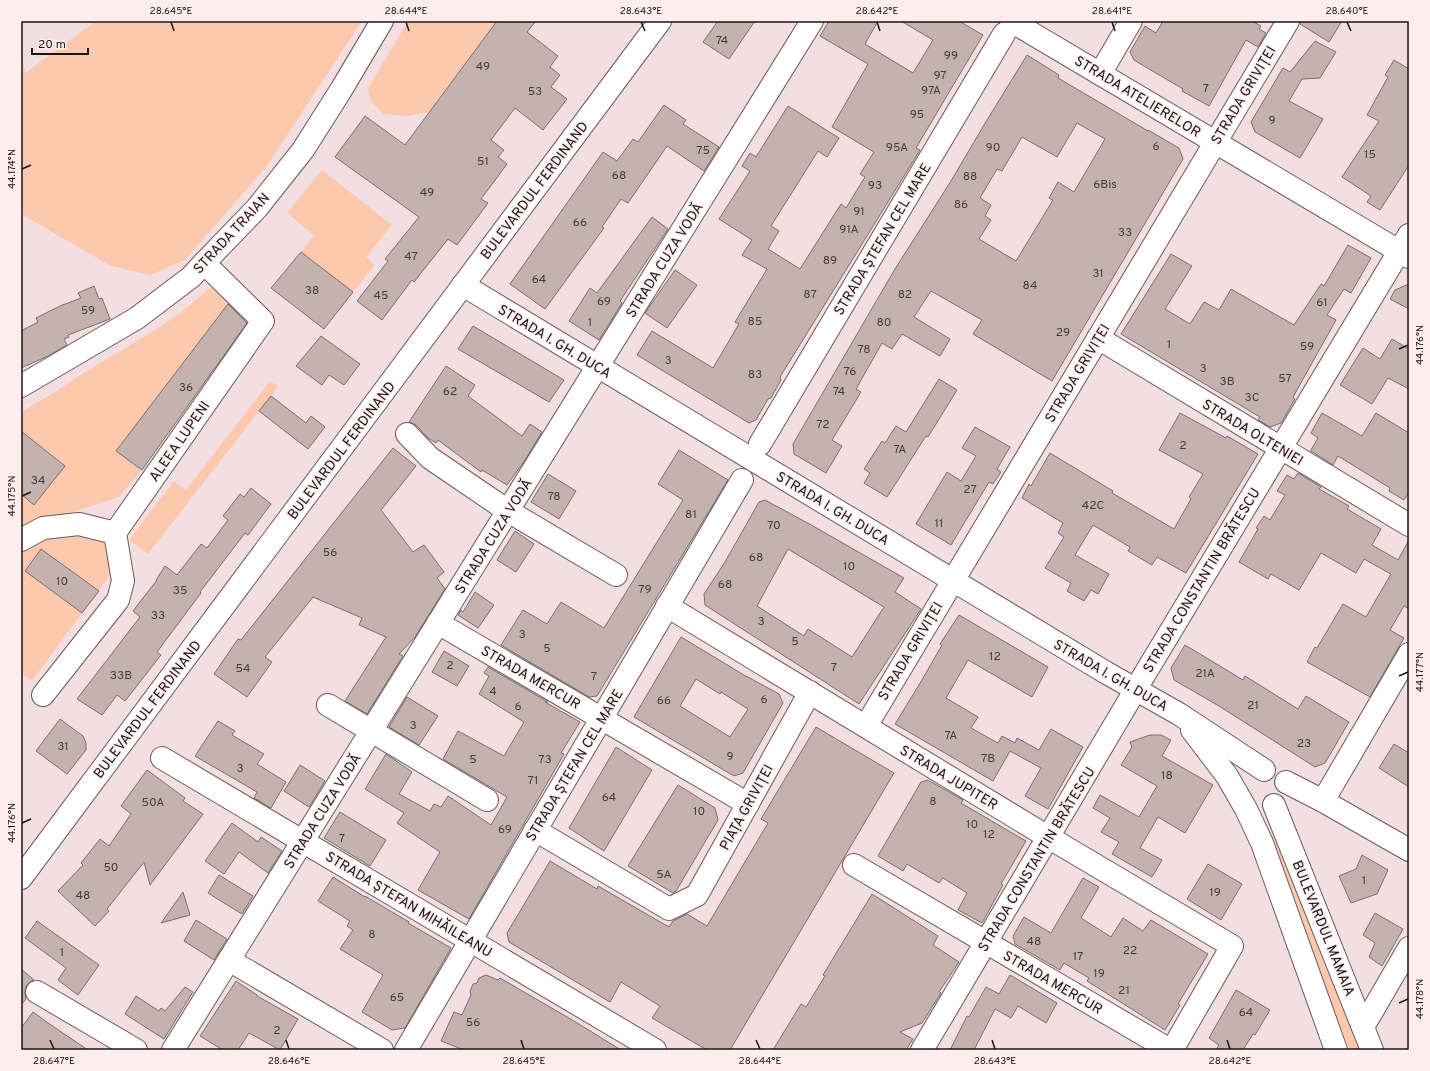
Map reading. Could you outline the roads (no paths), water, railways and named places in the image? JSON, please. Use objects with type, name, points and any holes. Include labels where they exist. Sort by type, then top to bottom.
[{"type":"street","name":"STRADA TRAIAN","points":[[21,386],[136,318],[191,276],[204,263],[258,208],[303,150],[382,21]]},
{"type":"street","name":"BULEVARDUL FERDINAND","points":[[21,878],[660,21]]},
{"type":"street","name":"STRADA CUZA VODĂ","points":[[173,1050],[812,21]]},
{"type":"street","points":[[1100,74],[1130,21]]},
{"type":"street","name":"STRADA GRIVIȚEI","points":[[866,726],[1288,21]]},
{"type":"street","name":"STRADA ATELIERELOR","points":[[1010,24],[1100,74],[1215,142],[1406,248]]},
{"type":"street","name":"STRADA ȘTEFAN CEL MARE","points":[[760,444],[1010,24]]},
{"type":"street","name":"STRADA CONSTANTIN BRĂTESCU","points":[[922,1050],[1281,448],[1406,248]]},
{"type":"street","name":"ALEEA LUPENI","points":[[115,533],[263,321],[204,263]]},
{"type":"street","name":"STRADA I. GH. DUCA","points":[[463,286],[1105,672],[1179,714],[1264,770],[1254,776],[1269,795]]},
{"type":"street","name":"STRADA OLTENIEI","points":[[1098,338],[1409,525]]},
{"type":"street","points":[[407,434],[430,458],[508,511],[616,575]]},
{"type":"street","name":"STRADA ȘTEFAN CEL MARE","points":[[406,1050],[742,480]]},
{"type":"street","points":[[21,540],[43,528],[78,524],[115,533],[123,581],[118,600],[43,695]]},
{"type":"street","name":"STRADA JUPITER","points":[[667,606],[1048,837],[1232,946],[1171,1050]]},
{"type":"street","name":"STRADA MERCUR","points":[[438,623],[748,804]]},
{"type":"street","points":[[1323,801],[1409,654]]},
{"type":"street","name":"PIAȚA GRIVIȚEI","points":[[536,830],[669,909],[697,895],[810,692]]},
{"type":"street","points":[[328,705],[487,800]]},
{"type":"street","name":"BULEVARDUL MAMAIA","points":[[1179,714],[1227,776],[1246,809],[1262,843],[1336,1050]]},
{"type":"street","name":"STRADA I. GH. DUCA","points":[[1203,730],[1269,795]]},
{"type":"street","name":"STRADA ȘTEFAN MIHĂILEANU","points":[[162,758],[655,1050]]},
{"type":"street","points":[[1269,795],[1323,801],[1409,850]]},
{"type":"street","name":"BULEVARDUL MAMAIA","points":[[1262,843],[1269,795]]},
{"type":"street","name":"BULEVARDUL MAMAIA","points":[[1269,795],[1372,1050]]},
{"type":"street","name":"STRADA MERCUR","points":[[854,864],[1171,1050]]},
{"type":"street","points":[[1363,1027],[1409,948]]},
{"type":"street","points":[[229,960],[382,1050]]},
{"type":"street","points":[[37,992],[136,1050]]}]
